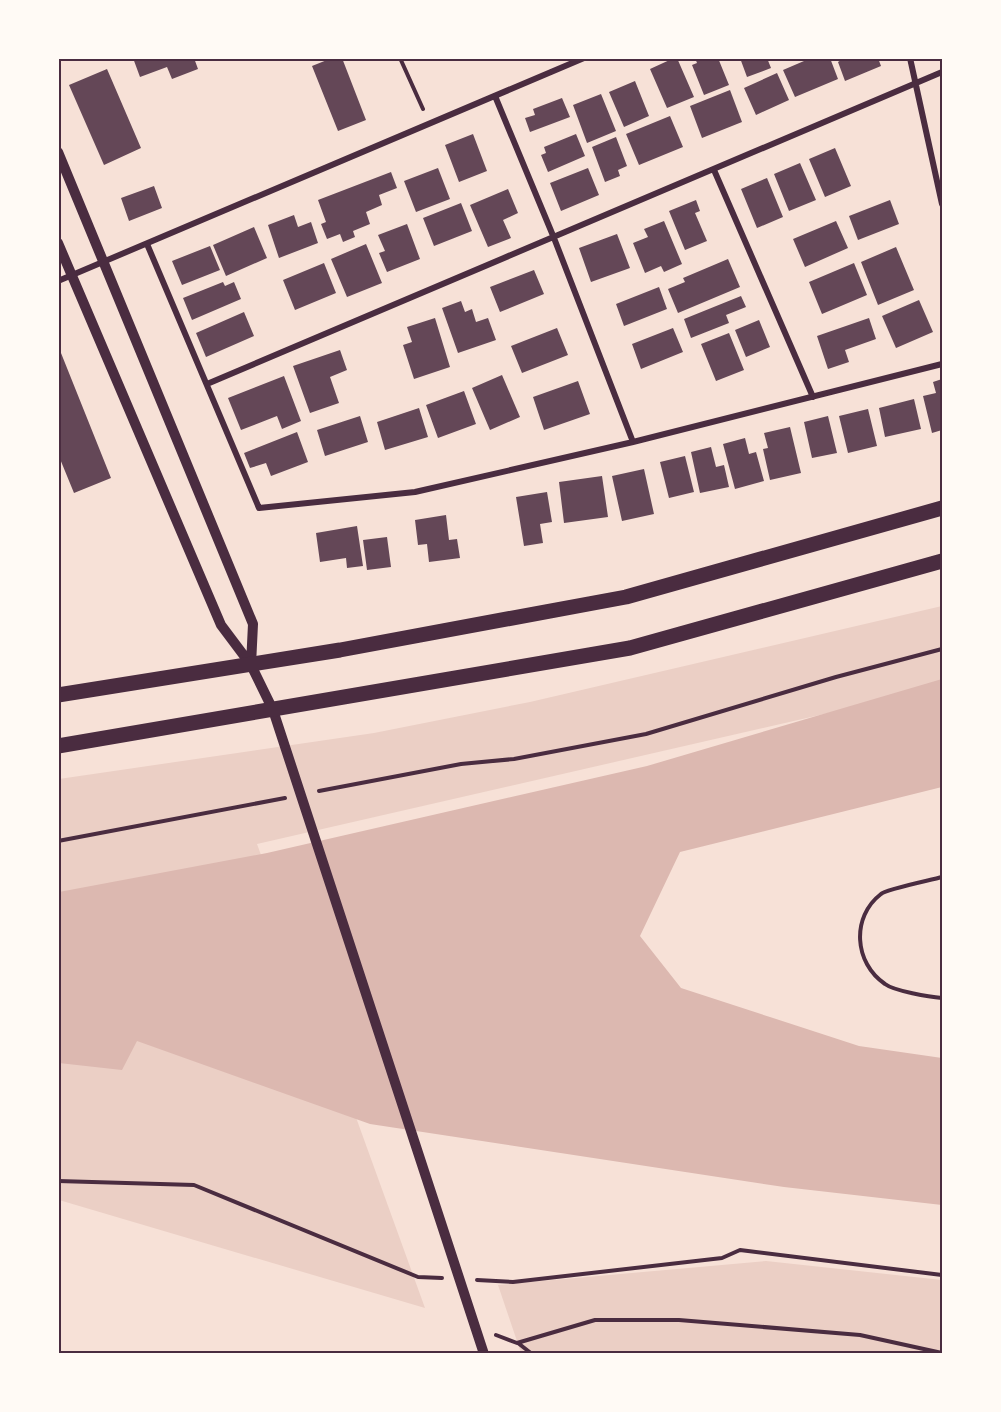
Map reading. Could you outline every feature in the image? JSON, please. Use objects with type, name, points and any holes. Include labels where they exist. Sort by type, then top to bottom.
[{"type":"main road","points":[[58,695],[181,673],[251,665],[626,597],[942,508]]},
{"type":"main road","points":[[58,746],[630,648],[942,561]]},
{"type":"street","points":[[58,281],[584,58]]},
{"type":"street","points":[[910,58],[942,204]]},
{"type":"street","points":[[207,384],[942,72]]},
{"type":"street","points":[[495,96],[554,238],[633,442]]},
{"type":"street","points":[[58,152],[253,624],[251,665]]},
{"type":"street","points":[[714,170],[813,396]]},
{"type":"street","points":[[58,243],[221,625],[251,665],[273,710],[484,1353]]},
{"type":"street","points":[[147,244],[259,508],[415,492],[633,442],[942,364]]},
{"type":"path","points":[[400,58],[423,110]]},
{"type":"path","points":[[311,792],[461,764],[514,759],[646,734],[836,676],[942,649]]},
{"type":"path","points":[[58,841],[288,797]]},
{"type":"path","points":[[942,877],[882,892],[867,910],[858,938],[863,961],[885,985],[942,998]]},
{"type":"path","points":[[58,1181],[194,1185],[418,1277],[454,1279]]},
{"type":"path","points":[[465,1279],[513,1282],[722,1258],[740,1250],[942,1275]]},
{"type":"path","points":[[517,1343],[595,1320],[679,1320],[860,1335],[939,1350],[942,1353]]},
{"type":"path","points":[[475,1328],[517,1343],[532,1353]]},
{"type":"shaded area","points":[[942,606],[942,687],[257,844],[425,1308],[59,1200],[59,779],[374,733],[530,702]]},
{"type":"shaded area","points":[[942,679],[942,787],[680,852],[640,936],[681,988],[859,1046],[942,1058],[942,1205],[784,1187],[370,1124],[137,1041],[122,1070],[59,1063],[59,892],[267,853],[647,766]]},
{"type":"shaded area","points":[[766,1261],[942,1280],[942,1353],[521,1353],[498,1285]]},
{"type":"building","points":[[133,58],[194,58],[198,69],[172,79],[167,67],[140,77]]},
{"type":"building","points":[[332,58],[342,58],[366,120],[338,131],[312,66]]},
{"type":"building","points":[[677,58],[694,97],[667,108],[650,69]]},
{"type":"building","points":[[695,58],[718,58],[729,85],[704,95],[692,65],[697,63]]},
{"type":"building","points":[[740,58],[767,58],[771,68],[747,77]]},
{"type":"building","points":[[811,58],[830,58],[838,79],[795,97],[783,70]]},
{"type":"building","points":[[844,58],[878,58],[881,66],[845,81],[838,62]]},
{"type":"building","points":[[107,69],[141,148],[104,165],[69,85]]},
{"type":"building","points":[[777,73],[789,100],[756,115],[744,88]]},
{"type":"building","points":[[635,81],[649,116],[624,127],[609,92]]},
{"type":"building","points":[[730,90],[742,122],[702,138],[690,106]]},
{"type":"building","points":[[601,94],[616,131],[587,143],[573,105]]},
{"type":"building","points":[[562,98],[570,117],[530,132],[525,118],[535,115],[533,109]]},
{"type":"building","points":[[670,116],[683,147],[639,165],[626,134]]},
{"type":"building","points":[[473,134],[487,171],[459,182],[445,145]]},
{"type":"building","points":[[576,134],[585,156],[548,172],[541,155],[546,153],[544,147]]},
{"type":"building","points":[[616,137],[627,166],[618,170],[620,176],[605,182],[592,147]]},
{"type":"building","points":[[835,148],[851,186],[825,197],[809,159]]},
{"type":"building","points":[[800,163],[816,200],[789,211],[774,174]]},
{"type":"building","points":[[438,168],[450,199],[416,212],[404,181]]},
{"type":"building","points":[[588,168],[599,195],[561,211],[550,183]]},
{"type":"building","points":[[391,172],[397,188],[379,195],[382,205],[366,212],[370,224],[353,231],[355,237],[343,242],[340,234],[327,239],[321,224],[326,222],[318,200]]},
{"type":"building","points":[[767,178],[783,217],[757,228],[741,189]]},
{"type":"building","points":[[154,186],[162,208],[129,221],[121,198]]},
{"type":"building","points":[[508,189],[518,213],[503,220],[511,238],[488,247],[470,205]]},
{"type":"building","points":[[696,200],[700,211],[695,213],[707,241],[685,250],[669,211]]},
{"type":"building","points":[[890,200],[899,224],[858,240],[849,216]]},
{"type":"building","points":[[461,203],[472,231],[434,246],[423,218]]},
{"type":"building","points":[[294,215],[298,227],[311,222],[318,243],[279,258],[268,225]]},
{"type":"building","points":[[664,221],[682,264],[664,272],[661,266],[645,273],[633,243],[648,237],[644,229]]},
{"type":"building","points":[[836,221],[848,248],[805,267],[793,239]]},
{"type":"building","points":[[407,224],[420,259],[387,272],[379,253],[385,251],[378,235]]},
{"type":"building","points":[[254,227],[267,258],[226,276],[213,245]]},
{"type":"building","points":[[617,234],[630,268],[591,282],[579,248]]},
{"type":"building","points":[[366,244],[382,283],[347,297],[331,259]]},
{"type":"building","points":[[210,246],[220,270],[182,285],[172,261]]},
{"type":"building","points":[[896,247],[914,290],[878,305],[861,262]]},
{"type":"building","points":[[728,259],[740,287],[678,313],[668,289],[685,282],[683,278]]},
{"type":"building","points":[[324,263],[336,293],[295,310],[283,280]]},
{"type":"building","points":[[854,263],[867,295],[822,314],[809,282]]},
{"type":"building","points":[[534,270],[544,294],[500,312],[490,287]]},
{"type":"building","points":[[223,282],[225,286],[234,282],[241,299],[192,320],[183,298]]},
{"type":"building","points":[[659,287],[667,309],[624,326],[616,304]]},
{"type":"building","points":[[741,296],[746,307],[726,315],[729,323],[691,338],[684,319]]},
{"type":"building","points":[[919,300],[933,332],[896,348],[882,316]]},
{"type":"building","points":[[461,301],[465,312],[472,309],[476,322],[488,318],[496,340],[458,353],[442,308]]},
{"type":"building","points":[[244,312],[254,336],[206,357],[196,333]]},
{"type":"building","points":[[435,318],[450,367],[414,379],[403,345],[412,342],[407,327]]},
{"type":"building","points":[[869,318],[876,339],[845,350],[849,362],[828,369],[817,336]]},
{"type":"building","points":[[759,320],[770,347],[746,357],[735,330]]},
{"type":"building","points":[[557,328],[568,355],[522,373],[511,346]]},
{"type":"building","points":[[673,328],[683,352],[641,369],[632,344]]},
{"type":"building","points":[[729,333],[744,370],[716,381],[701,344]]},
{"type":"building","points":[[59,348],[111,478],[74,493],[58,454]]},
{"type":"building","points":[[340,350],[347,370],[330,377],[339,403],[310,413],[293,366]]},
{"type":"building","points":[[502,375],[520,417],[490,430],[472,388]]},
{"type":"building","points":[[284,376],[301,421],[282,429],[277,416],[241,430],[228,398]]},
{"type":"building","points":[[942,379],[942,430],[932,433],[923,396],[936,393],[933,382]]},
{"type":"building","points":[[578,381],[590,414],[544,430],[533,397]]},
{"type":"building","points":[[464,391],[476,424],[438,438],[426,405]]},
{"type":"building","points":[[914,399],[921,429],[885,437],[879,408]]},
{"type":"building","points":[[419,408],[428,437],[385,450],[377,422]]},
{"type":"building","points":[[868,409],[877,446],[848,453],[839,416]]},
{"type":"building","points":[[360,416],[368,442],[325,456],[317,430]]},
{"type":"building","points":[[828,416],[837,453],[812,458],[804,422]]},
{"type":"building","points":[[790,427],[801,473],[770,480],[763,449],[768,448],[764,433]]},
{"type":"building","points":[[297,432],[308,462],[271,476],[266,463],[250,468],[244,453]]},
{"type":"building","points":[[745,438],[749,454],[756,452],[764,481],[735,489],[723,444]]},
{"type":"building","points":[[711,447],[716,467],[724,465],[729,487],[700,493],[691,452]]},
{"type":"building","points":[[685,456],[694,492],[669,498],[660,462]]},
{"type":"building","points":[[644,469],[654,514],[622,521],[612,476]]},
{"type":"building","points":[[602,476],[608,517],[564,523],[559,482]]},
{"type":"building","points":[[547,492],[552,522],[540,524],[543,543],[524,546],[516,497]]},
{"type":"building","points":[[446,515],[449,540],[457,539],[460,558],[429,562],[427,544],[418,545],[415,520]]},
{"type":"building","points":[[357,526],[363,566],[347,568],[346,558],[320,562],[316,533]]},
{"type":"building","points":[[387,537],[391,567],[367,570],[363,540]]}]
